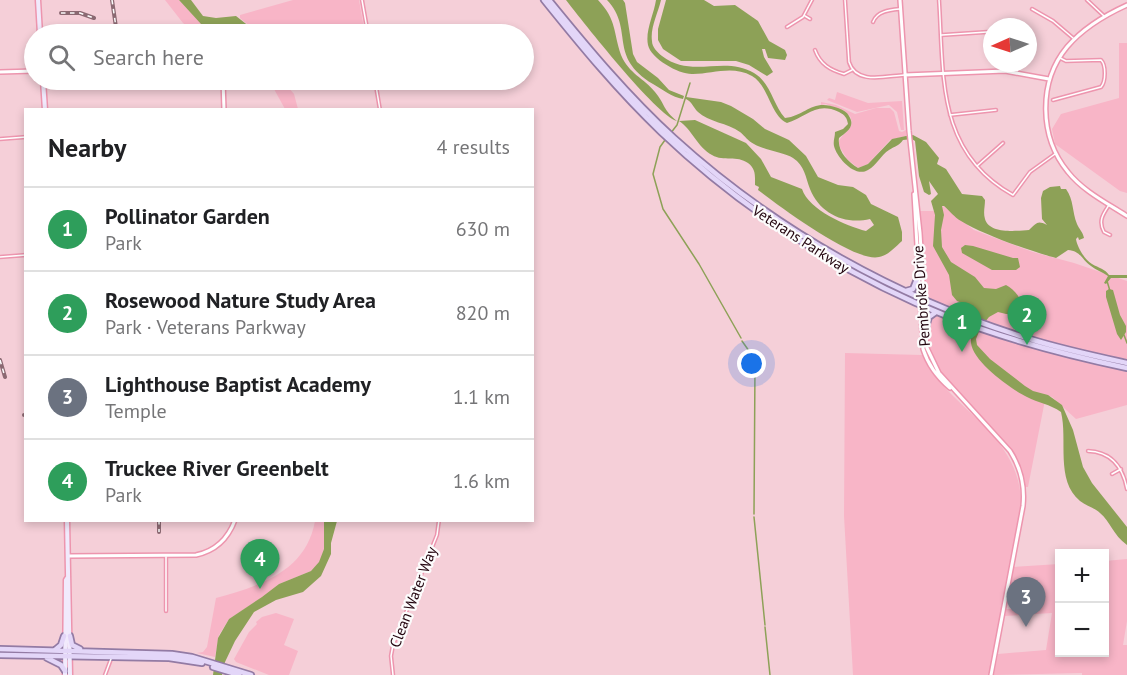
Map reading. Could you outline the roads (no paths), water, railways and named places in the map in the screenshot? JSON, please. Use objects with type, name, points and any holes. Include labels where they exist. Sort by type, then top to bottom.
[{"type":"main road","points":[[38,0],[39,24]]},
{"type":"main road","name":"Veterans Parkway","points":[[543,0],[591,58],[673,140],[746,203],[811,248],[853,272],[937,312],[966,320],[1044,349],[1127,368]]},
{"type":"main road","name":"Veterans Parkway","points":[[549,0],[595,56],[663,130]]},
{"type":"main road","points":[[44,90],[45,108]]},
{"type":"main road","name":"Veterans Parkway","points":[[673,140],[780,221],[835,254],[966,320]]},
{"type":"main road","points":[[906,291],[913,289],[919,274]]},
{"type":"main road","points":[[925,331],[928,317],[937,312]]},
{"type":"main road","name":"Veterans Parkway","points":[[985,327],[1127,363]]},
{"type":"main road","points":[[49,651],[60,646],[67,636],[70,609],[68,522]]},
{"type":"main road","points":[[68,577],[65,590],[70,675]]},
{"type":"main road","points":[[65,590],[67,606],[70,609]]},
{"type":"main road","points":[[67,636],[75,648],[106,652]]},
{"type":"main road","points":[[0,649],[49,651],[111,658],[175,658],[208,664]]},
{"type":"main road","points":[[0,655],[42,656],[106,652],[172,654],[251,675]]},
{"type":"main road","points":[[64,673],[67,654]]},
{"type":"main road","points":[[42,656],[57,663],[64,673]]},
{"type":"main road","points":[[230,671],[238,675]]},
{"type":"street","points":[[362,0],[366,24]]},
{"type":"street","points":[[787,27],[805,15],[812,0]]},
{"type":"street","points":[[845,0],[849,62],[857,74],[866,77],[983,71]]},
{"type":"street","name":"Pembroke Drive","points":[[900,0],[910,143],[920,233],[922,343],[925,355],[937,376],[954,391]]},
{"type":"street","points":[[939,0],[943,73],[949,116],[958,140],[977,167],[1012,195],[1030,172],[1056,154]]},
{"type":"street","points":[[1087,0],[1105,16]]},
{"type":"street","points":[[1127,5],[1105,16],[1075,39],[1059,58],[1046,98],[1046,122],[1049,136],[1056,154],[1067,171],[1078,182],[1127,216]]},
{"type":"street","points":[[873,22],[874,18],[880,14],[901,9]]},
{"type":"street","points":[[1032,9],[1053,21],[1075,39]]},
{"type":"street","points":[[805,15],[810,19]]},
{"type":"street","points":[[941,35],[983,32]]},
{"type":"street","points":[[816,50],[820,61],[829,69],[844,74],[853,70]]},
{"type":"street","points":[[1053,100],[1101,87],[1104,83],[1104,64],[1101,60],[1066,61],[1059,58]]},
{"type":"street","points":[[0,72],[24,71]]},
{"type":"street","points":[[1017,72],[1050,80]]},
{"type":"street","points":[[223,90],[224,108]]},
{"type":"street","points":[[377,90],[380,108]]},
{"type":"street","points":[[949,116],[996,110]]},
{"type":"street","points":[[0,139],[24,137]]},
{"type":"street","points":[[977,167],[1004,143]]},
{"type":"street","name":"Pembroke Drive","points":[[915,191],[922,298]]},
{"type":"street","points":[[1110,204],[1102,215],[1101,224],[1104,232],[1110,235]]},
{"type":"street","points":[[0,256],[24,255]]},
{"type":"street","name":"Pembroke Drive","points":[[922,306],[930,358],[954,391],[1010,451],[1023,485],[1023,506],[991,675]]},
{"type":"street","points":[[1088,451],[1113,460],[1121,469],[1127,489]]},
{"type":"street","points":[[1112,474],[1121,469]]},
{"type":"street","points":[[68,556],[192,556],[211,550],[226,538],[234,522]]},
{"type":"street","name":"Clean Water Way","points":[[393,675],[392,648],[437,535],[439,522]]},
{"type":"street","points":[[166,556],[166,611]]},
{"type":"street","points":[[105,675],[111,658]]},
{"type":"waterway","points":[[670,134],[677,125],[690,83]]},
{"type":"waterway","points":[[665,140],[660,147],[653,174],[663,209],[699,264],[741,338]]},
{"type":"waterway","points":[[1107,281],[1110,291]]},
{"type":"waterway","points":[[1124,335],[1127,343]]},
{"type":"waterway","points":[[742,341],[754,358],[755,365],[754,514]]},
{"type":"waterway","points":[[754,517],[765,625]]},
{"type":"waterway","points":[[765,627],[770,675]]},
{"type":"railway","points":[[112,0],[116,24]]},
{"type":"railway","points":[[61,13],[80,13],[94,18]]},
{"type":"railway","points":[[0,360],[5,377]]},
{"type":"railway","points":[[159,522],[159,532]]},
{"type":"place","name":"Rosewood Nature Study Area","points":[[1027,345]]},
{"type":"place","name":"Pollinator Garden","points":[[962,352]]},
{"type":"place","name":"Truckee River Greenbelt","points":[[260,589]]},
{"type":"place","name":"Lighthouse Baptist Academy","points":[[1026,627]]}]
